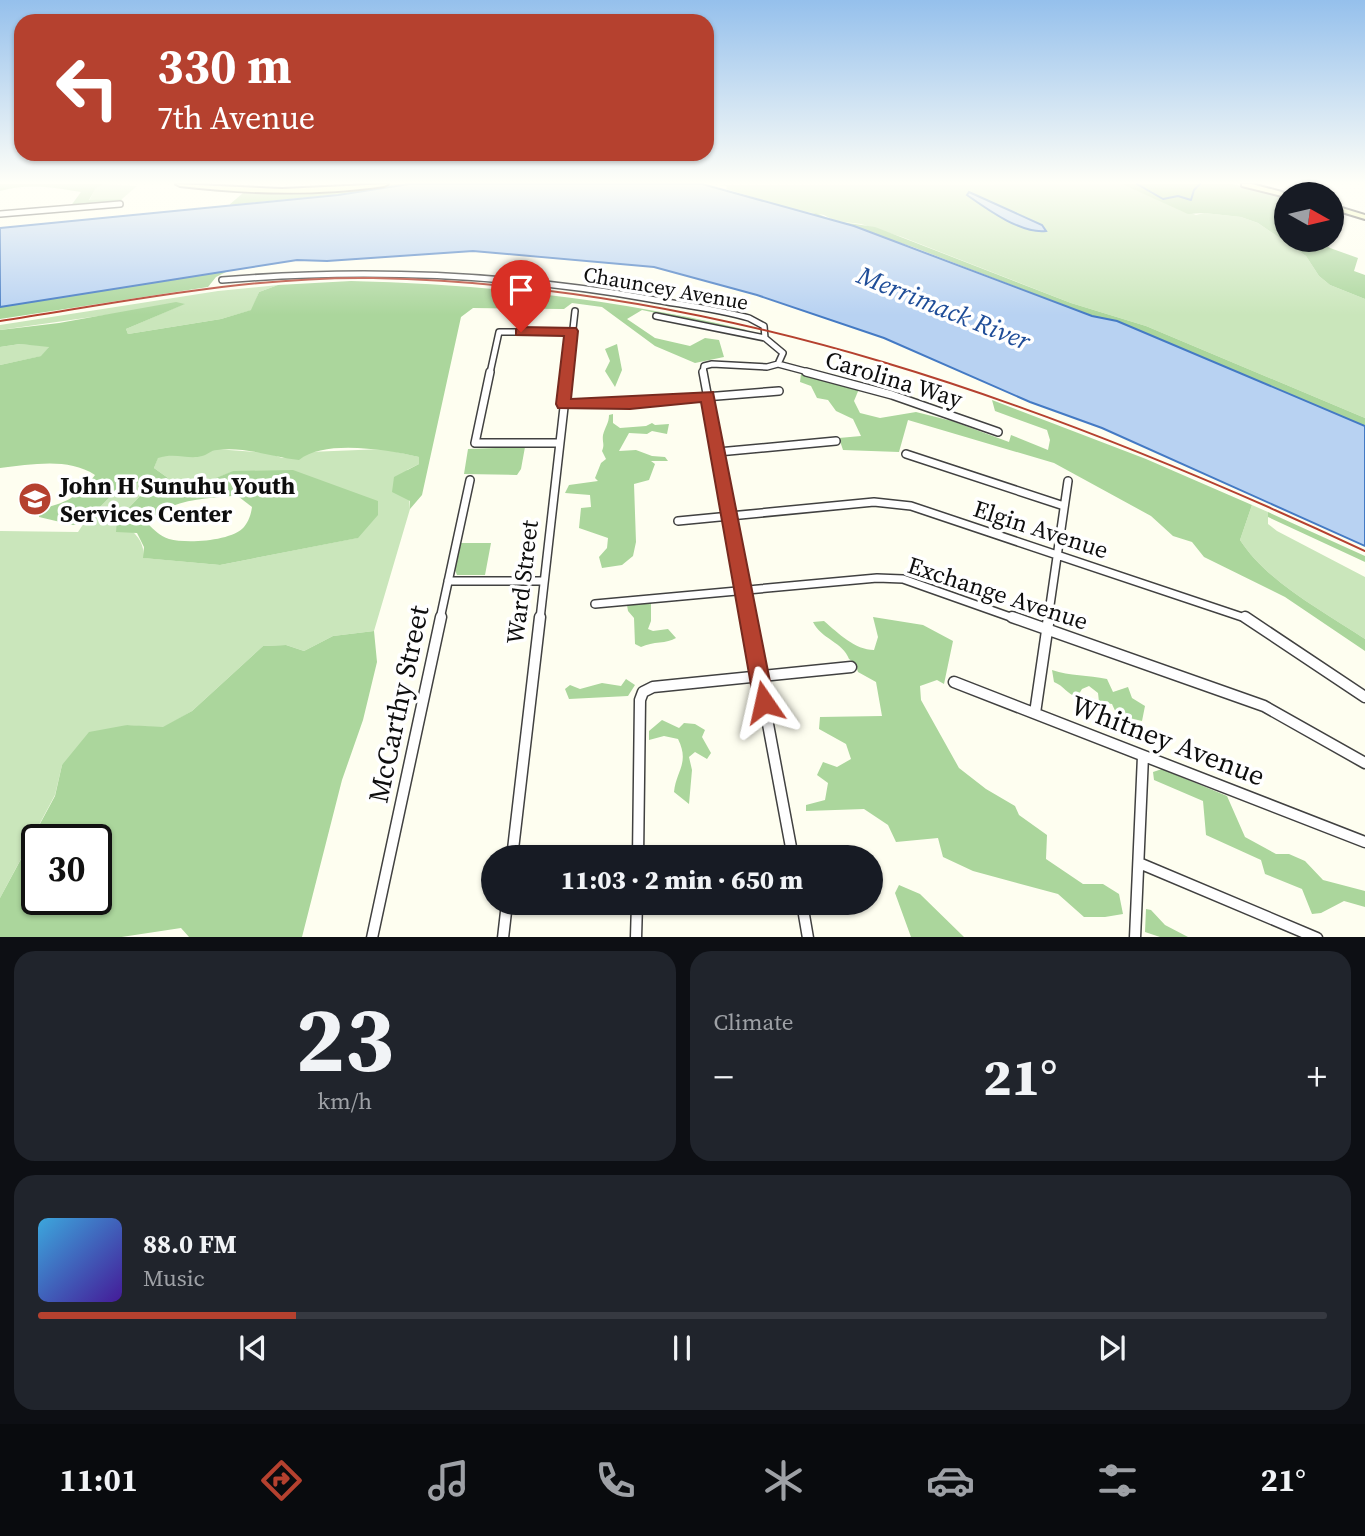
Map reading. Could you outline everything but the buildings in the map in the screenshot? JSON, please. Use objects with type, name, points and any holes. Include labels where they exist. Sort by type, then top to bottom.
[{"type":"street","name":"Chauncey Avenue","points":[[222,280],[285,274],[374,272],[494,278],[601,291],[723,313],[755,320],[764,326],[765,334]]},
{"type":"street","name":"Ward Street","points":[[513,845],[575,311]]},
{"type":"street","points":[[656,316],[765,334],[783,353],[778,364]]},
{"type":"street","points":[[558,443],[475,443],[499,332],[571,331]]},
{"type":"street","name":"Carolina Way","points":[[707,396],[704,366],[778,364],[892,396],[998,432]]},
{"type":"street","points":[[563,404],[630,403],[779,391]]},
{"type":"street","points":[[707,396],[791,845]]},
{"type":"street","points":[[718,452],[836,441]]},
{"type":"street","points":[[906,454],[1064,506]]},
{"type":"street","name":"McCarthy Street","points":[[372,937],[470,480]]},
{"type":"street","points":[[1035,713],[1068,481]]},
{"type":"street","name":"Elgin Avenue","points":[[678,521],[894,502],[1247,618],[1365,697]]},
{"type":"street","name":"Exchange Avenue","points":[[595,604],[877,578],[903,579],[1264,706],[1365,763]]},
{"type":"street","points":[[448,581],[543,582]]},
{"type":"street","points":[[638,845],[640,700],[643,692],[653,687],[851,667]]},
{"type":"street","name":"Whitney Avenue","points":[[954,682],[1365,842]]},
{"type":"street","points":[[1135,937],[1143,756]]},
{"type":"street","points":[[1139,863],[1317,937]]},
{"type":"street","points":[[503,937],[506,915]]},
{"type":"street","points":[[636,937],[637,915]]},
{"type":"street","points":[[804,915],[808,937]]},
{"type":"green space","points":[[853,228],[877,228],[1071,303],[1146,326],[1365,418],[1365,426],[1117,321],[1092,316],[913,247]]},
{"type":"green space","points":[[873,228],[1265,228],[1274,234],[1274,252],[1300,252],[1306,256],[1319,276],[1330,285],[1365,299],[1365,418],[1146,326],[1071,303]]},
{"type":"green space","points":[[1300,252],[1341,252],[1358,258],[1354,271],[1365,275],[1365,299],[1330,285],[1319,276],[1306,256]]},
{"type":"green space","points":[[230,270],[216,277],[208,287],[0,319],[0,307]]},
{"type":"green space","points":[[351,281],[500,290],[600,302],[698,319],[747,330],[745,332],[642,310],[627,319],[655,338],[690,346],[705,338],[719,340],[724,357],[695,363],[655,346],[602,307],[572,303],[564,309],[473,308],[461,317],[422,495],[410,509],[410,501],[392,492],[394,477],[419,464],[419,457],[391,452],[340,448],[310,454],[299,460],[227,449],[215,450],[197,457],[158,458],[154,468],[168,478],[169,488],[201,484],[233,471],[293,470],[378,501],[378,515],[358,538],[220,565],[143,558],[144,547],[137,533],[116,532],[117,520],[143,493],[141,483],[124,483],[84,523],[73,525],[39,517],[39,509],[71,498],[95,475],[84,469],[61,464],[0,468],[0,365],[41,356],[49,347],[20,344],[0,347],[0,330],[59,323],[176,302],[185,304],[126,329],[128,334],[221,319],[251,310],[259,292],[278,285]],"holes":[[[239,497],[252,507],[248,520],[238,532],[220,538],[197,541],[169,539],[147,523],[166,509],[186,502]]]},
{"type":"green space","points":[[278,285],[259,292],[252,310],[221,319],[128,334],[126,329],[184,304],[0,330],[0,325],[218,291]]},
{"type":"green space","points":[[20,344],[50,346],[42,356],[0,365],[0,347]]},
{"type":"green space","points":[[617,344],[622,370],[615,387],[605,371],[610,361],[605,349]]},
{"type":"green space","points":[[801,374],[859,389],[854,401],[860,413],[880,418],[916,412],[952,421],[1009,442],[1011,435],[1048,450],[1050,440],[1047,430],[995,411],[992,400],[1146,459],[1252,505],[1240,540],[1265,570],[1281,583],[1365,639],[1365,651],[1285,597],[1204,557],[1192,542],[1173,536],[1151,516],[1054,463],[908,420],[899,452],[843,450],[839,438],[861,436],[853,419],[836,411],[828,400],[817,398],[811,386],[800,382]]},
{"type":"green space","points":[[613,414],[613,423],[620,428],[652,423],[669,424],[667,434],[652,431],[647,434],[629,433],[619,451],[636,450],[665,457],[668,461],[651,461],[655,464],[649,480],[634,484],[636,542],[633,556],[622,565],[602,568],[599,557],[607,548],[608,538],[579,528],[581,508],[591,507],[590,495],[565,493],[569,485],[598,481],[595,478],[601,463],[606,459],[602,451],[603,435],[609,415]]},
{"type":"green space","points":[[525,447],[521,469],[517,475],[464,474],[468,449]]},
{"type":"green space","points":[[215,449],[268,453],[282,458],[309,452],[383,449],[419,457],[419,464],[407,470],[410,509],[374,631],[333,636],[304,651],[286,645],[263,646],[192,711],[163,728],[127,725],[62,765],[55,795],[40,824],[21,824],[21,859],[0,898],[0,531],[78,532],[124,483],[141,483],[143,493],[117,520],[140,540],[144,558],[220,565],[357,538],[234,471],[201,484],[169,488],[168,478],[154,468],[158,457]]},
{"type":"green space","points":[[1252,505],[1268,512],[1268,524],[1277,531],[1365,577],[1365,639],[1297,595],[1265,570],[1252,555],[1240,540]]},
{"type":"green space","points":[[1268,512],[1365,556],[1365,562],[1268,517]]},
{"type":"green space","points":[[461,543],[491,543],[485,575],[457,575],[455,570]]},
{"type":"green space","points":[[651,603],[648,629],[668,629],[676,638],[641,647],[635,644],[634,618],[627,605]]},
{"type":"green space","points":[[873,617],[923,625],[953,641],[944,684],[937,680],[920,686],[921,700],[959,768],[986,789],[1015,806],[1019,815],[1047,835],[1046,859],[1083,884],[1103,884],[1119,894],[1123,914],[1084,917],[1058,894],[973,871],[943,857],[938,838],[896,842],[888,825],[864,809],[806,811],[806,805],[825,800],[828,783],[817,775],[823,762],[837,767],[851,759],[846,744],[819,729],[820,717],[882,716],[876,682],[858,672],[855,663],[842,648],[821,633],[813,622],[824,621],[854,644],[874,650],[878,637]]},
{"type":"green space","points":[[374,631],[377,662],[363,720],[342,780],[302,937],[189,937],[181,928],[122,937],[0,937],[0,898],[21,859],[21,915],[112,915],[112,824],[40,824],[55,796],[62,765],[89,732],[127,725],[163,727],[192,711],[263,646],[286,645],[304,651],[333,636]]},
{"type":"green space","points":[[1052,670],[1107,679],[1113,692],[1128,687],[1132,698],[1145,706],[1142,721],[1117,715],[1112,704],[1099,702],[1098,693],[1089,686],[1082,689],[1077,697],[1074,696],[1054,682]]},
{"type":"green space","points":[[626,679],[635,685],[628,696],[569,699],[565,689],[570,685],[580,689],[602,683],[621,686]]},
{"type":"green space","points":[[662,720],[679,728],[684,723],[695,724],[705,730],[702,737],[711,753],[707,759],[695,752],[689,757],[692,770],[689,804],[674,792],[683,761],[678,739],[664,736],[649,740],[649,731]]},
{"type":"green space","points":[[1162,769],[1227,796],[1245,837],[1276,854],[1289,854],[1305,861],[1323,880],[1365,891],[1365,907],[1344,901],[1321,913],[1312,914],[1302,889],[1265,874],[1261,860],[1206,835],[1203,801],[1154,780],[1153,772]]},
{"type":"green space","points":[[899,885],[920,894],[964,937],[911,937],[895,893]]},
{"type":"green space","points":[[1146,909],[1151,910],[1165,925],[1188,937],[1160,937],[1145,932]]},
{"type":"water","name":"Merrimack River","points":[[0,228],[859,228],[1092,316],[1117,321],[1365,426],[1365,546],[1102,428],[1030,402],[884,338],[757,295],[654,267],[473,251],[327,261],[297,260],[0,307]]},
{"type":"water","points":[[1022,228],[1044,228],[1046,231],[1036,231]]},
{"type":"railway","points":[[0,321],[186,292],[326,278],[373,278],[504,286],[632,303],[759,329],[883,362],[1006,402],[1127,447],[1365,551]]},
{"type":"place","name":"John H Sunuhu Youth Services Center","points":[[35,499]]},
{"type":"route","points":[[521,332],[571,331],[563,404],[597,405],[707,396],[764,702]]}]
